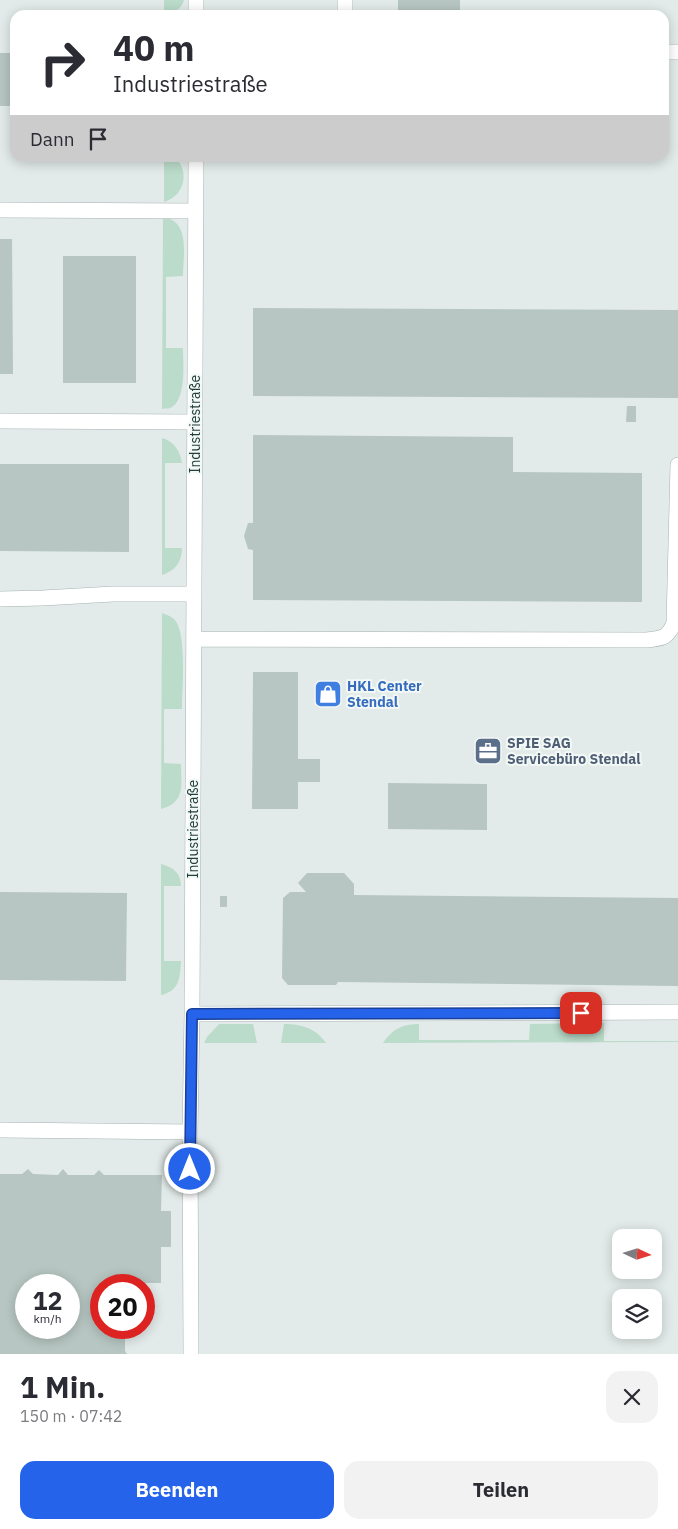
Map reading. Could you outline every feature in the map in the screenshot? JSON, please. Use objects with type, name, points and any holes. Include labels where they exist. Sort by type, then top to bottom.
[{"type":"street","name":"Industriestraße","points":[[191,1354],[190,1132],[196,162]]},
{"type":"street","points":[[0,210],[196,211]]},
{"type":"street","points":[[0,421],[195,422]]},
{"type":"street","points":[[194,639],[647,640],[663,638],[670,633],[674,624],[678,465]]},
{"type":"street","points":[[0,599],[112,594],[194,594]]},
{"type":"street","points":[[192,1014],[678,1012]]},
{"type":"street","points":[[0,1130],[190,1132]]},
{"type":"green space","points":[[164,0],[184,0],[177,10],[164,10]]},
{"type":"green space","points":[[164,162],[179,162],[183,170],[183,183],[176,195],[164,202]]},
{"type":"green space","points":[[163,217],[172,220],[178,225],[184,240],[184,250],[183,276],[166,277],[166,348],[183,348],[182,390],[175,404],[170,408],[162,409]]},
{"type":"green space","points":[[162,438],[170,441],[176,447],[182,463],[165,463],[165,548],[182,548],[181,558],[177,565],[171,571],[162,575]]},
{"type":"green space","points":[[162,613],[175,620],[179,627],[183,676],[182,709],[164,709],[164,763],[181,764],[181,786],[175,802],[161,809]]},
{"type":"green space","points":[[161,864],[176,871],[181,881],[181,886],[164,886],[164,961],[181,961],[178,982],[172,990],[161,995]]},
{"type":"green space","points":[[604,1023],[604,1041],[678,1042],[383,1043],[394,1031],[403,1026],[413,1024],[419,1024],[419,1040],[529,1040],[530,1024]]},
{"type":"green space","points":[[219,1024],[253,1024],[257,1043],[204,1043]]},
{"type":"green space","points":[[284,1024],[313,1030],[326,1043],[281,1043]]},
{"type":"building","points":[[398,0],[460,0],[460,10],[398,10]]},
{"type":"building","points":[[0,53],[10,53],[10,106],[0,106]]},
{"type":"building","points":[[0,239],[12,239],[13,374],[0,374]]},
{"type":"building","points":[[63,256],[136,256],[136,383],[63,383]]},
{"type":"building","points":[[253,308],[678,310],[678,398],[253,396]]},
{"type":"building","points":[[627,406],[636,406],[636,422],[626,422]]},
{"type":"building","points":[[253,435],[513,437],[513,472],[642,473],[642,602],[253,600],[253,550],[248,549],[244,536],[248,523],[253,523]]},
{"type":"building","points":[[0,464],[129,464],[129,552],[0,551]]},
{"type":"building","points":[[253,672],[298,672],[298,759],[320,759],[320,782],[298,782],[298,809],[252,809]]},
{"type":"building","points":[[388,783],[487,784],[487,830],[388,829]]},
{"type":"building","points":[[307,873],[344,873],[354,884],[354,895],[678,898],[678,986],[338,982],[336,985],[288,985],[282,978],[283,898],[290,892],[306,892],[298,883]]},
{"type":"building","points":[[0,892],[127,893],[126,981],[0,980]]},
{"type":"building","points":[[220,896],[227,896],[227,907],[220,907]]},
{"type":"building","points":[[28,1169],[33,1174],[58,1175],[63,1169],[68,1175],[94,1175],[99,1170],[104,1175],[162,1175],[161,1211],[171,1211],[171,1247],[161,1247],[161,1283],[155,1283],[155,1274],[90,1274],[90,1339],[125,1339],[125,1351],[127,1354],[0,1354],[0,1174],[22,1174]]},
{"type":"place","name":"HKL Center Stendal","points":[[328,694]]},
{"type":"place","name":"SPIE SAG Servicebüro Stendal","points":[[488,751]]},
{"type":"route","points":[[190,1169],[192,1014],[581,1013]]}]
